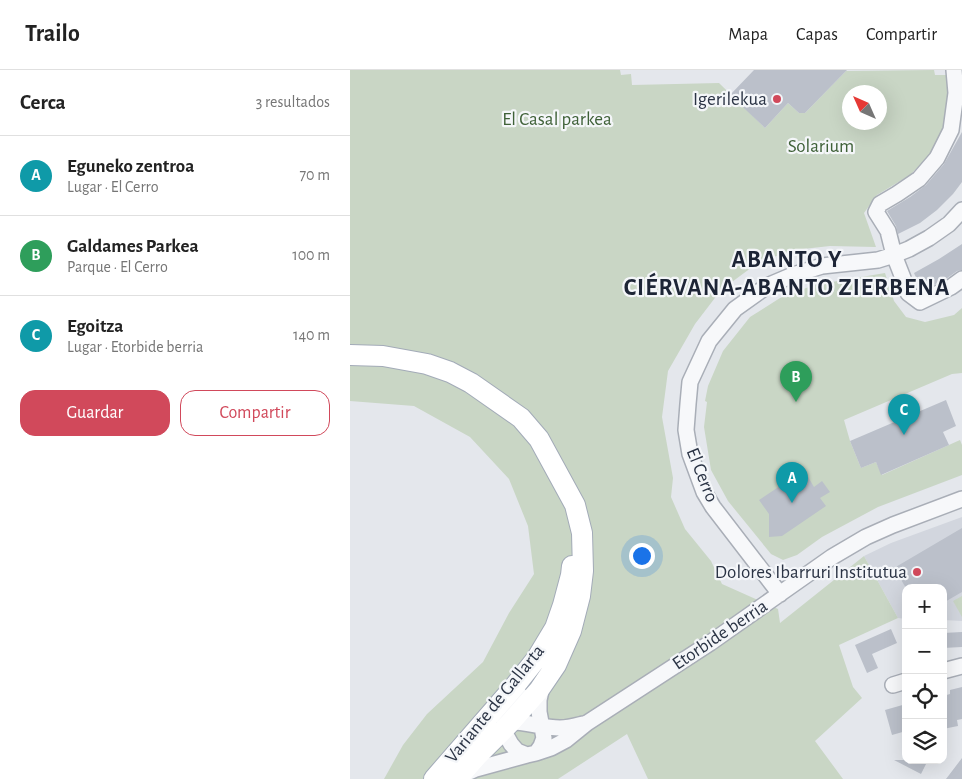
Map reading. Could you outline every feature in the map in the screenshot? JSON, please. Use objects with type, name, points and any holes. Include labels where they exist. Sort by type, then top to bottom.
[{"type":"main road","name":"Variante de Gallarta","points":[[350,354],[383,356],[427,364],[450,372],[471,383],[520,418],[539,439],[575,505],[582,533],[583,571],[580,596],[571,631],[556,665],[539,690],[458,778]]},
{"type":"main road","name":"Variante de Gallarta","points":[[434,779],[514,687],[537,658],[555,628],[564,604],[571,575],[572,555],[561,481]]},
{"type":"street","points":[[954,70],[956,93],[951,130],[937,158],[919,179],[880,204],[876,212],[888,231],[894,255],[908,293],[920,302],[951,287],[962,279]]},
{"type":"street","name":"El Cerro","points":[[780,594],[713,507],[704,492],[690,454],[686,430],[690,382],[709,341],[735,309],[767,286],[822,266],[878,260],[894,255],[928,238],[949,224],[962,210]]},
{"type":"street","name":"Etorbide berria","points":[[458,778],[476,769],[551,748],[566,740],[587,723],[710,643],[832,557],[893,524],[962,499]]},
{"type":"street","points":[[542,685],[539,712],[544,738],[541,746],[532,754],[517,751],[506,735],[507,710],[541,666],[555,628]]},
{"type":"street","points":[[947,670],[962,666]]},
{"type":"street","name":"Etorbide berria","points":[[473,734],[488,727],[507,724],[568,728],[587,723]]},
{"type":"shaded area","name":"Dolores Ibarruri Institutua","points":[[962,517],[962,621],[947,620],[947,584],[902,584],[902,618],[898,618],[864,556],[891,543]]},
{"type":"green space","points":[[350,70],[620,70],[621,75],[631,74],[632,85],[719,83],[765,128],[788,103],[799,113],[805,113],[846,71],[934,70],[935,75],[947,75],[949,94],[944,125],[931,154],[910,175],[877,195],[864,213],[876,247],[830,246],[794,250],[759,262],[721,290],[695,324],[668,371],[662,417],[673,478],[671,497],[685,529],[711,561],[722,584],[778,609],[780,623],[864,556],[898,618],[839,645],[853,687],[862,698],[815,741],[843,779],[648,779],[627,734],[558,779],[384,779],[403,745],[427,714],[483,662],[509,613],[534,574],[528,526],[509,479],[470,437],[414,406],[350,401]]},
{"type":"green space","points":[[885,273],[894,301],[906,317],[925,322],[954,315],[962,308],[962,373],[952,374],[844,420],[850,441],[861,468],[876,462],[882,475],[960,440],[962,445],[962,475],[878,507],[822,537],[797,555],[783,560],[771,554],[728,501],[711,470],[704,427],[707,402],[705,401],[708,386],[723,351],[750,317],[780,298],[814,285]]},
{"type":"green space","points":[[962,596],[962,617],[953,601]]},
{"type":"building","name":"Igerilekua","points":[[754,70],[847,70],[805,113],[799,113],[788,103],[765,128],[730,95]]},
{"type":"building","points":[[962,132],[962,182],[937,210],[920,223],[898,234],[896,226],[887,211],[926,185],[944,164]]},
{"type":"building","points":[[962,244],[962,270],[922,291],[914,273]]},
{"type":"building","points":[[946,400],[956,426],[943,432],[949,445],[881,475],[876,462],[861,468],[850,441]]},
{"type":"building","points":[[804,470],[814,487],[822,481],[830,492],[820,498],[826,506],[782,536],[769,537],[769,514],[759,500]]},
{"type":"building","points":[[962,528],[962,592],[947,601],[947,584],[904,584],[894,568]]},
{"type":"building","points":[[891,629],[897,643],[872,654],[878,668],[867,673],[855,645]]},
{"type":"building","points":[[962,632],[962,647],[947,648],[947,633]]},
{"type":"building","points":[[962,687],[962,719],[957,720],[958,726],[947,728],[947,695],[950,694],[950,690]]},
{"type":"building","points":[[902,705],[902,732],[892,735],[885,710]]},
{"type":"building","points":[[962,758],[962,779],[946,779]]},
{"type":"building","points":[[894,760],[902,760],[902,764],[926,764],[921,774]]},
{"type":"place","name":"Igerilekua","points":[[777,99]]},
{"type":"place","name":"Galdames Parkea","points":[[796,402]]},
{"type":"place","name":"Egoitza","points":[[904,435]]},
{"type":"place","name":"Eguneko zentroa","points":[[792,503]]},
{"type":"place","name":"Dolores Ibarruri Institutua","points":[[917,572]]},
{"type":"district","name":"ABANTO Y CIÉRVANA-ABANTO ZIERBENA","points":[[787,274]]},
{"type":"park label","name":"El Casal parkea","points":[[557,119]]},
{"type":"park label","name":"Solarium","points":[[821,146]]}]
